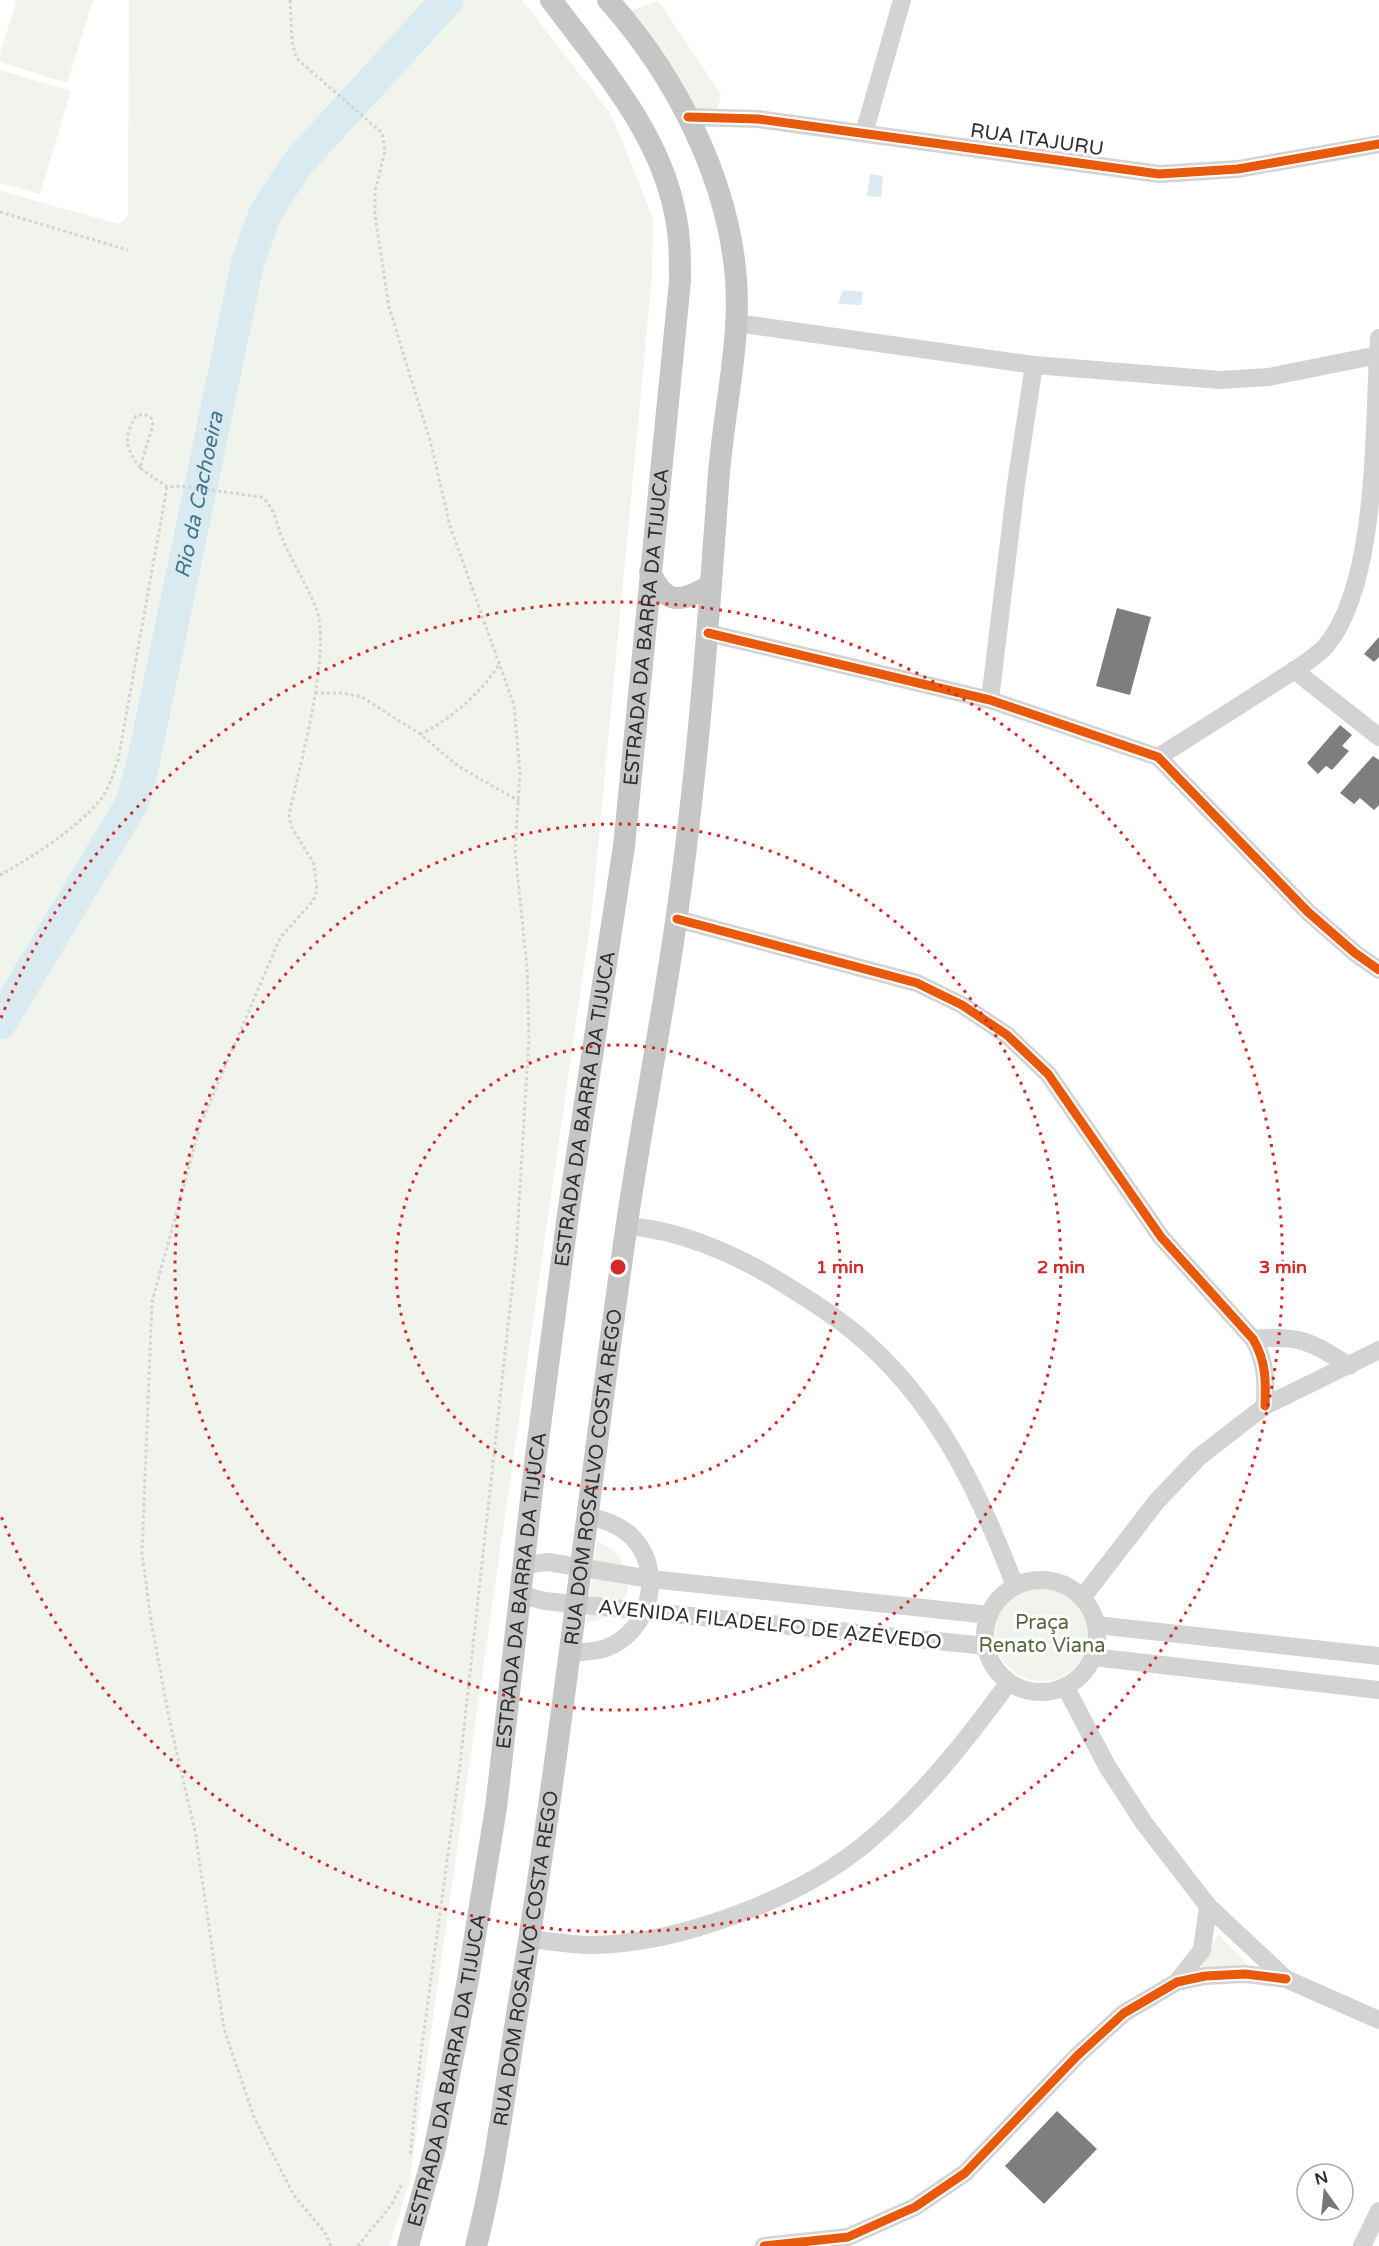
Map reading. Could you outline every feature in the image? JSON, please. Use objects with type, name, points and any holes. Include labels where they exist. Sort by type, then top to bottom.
[{"type":"main road","name":"ESTRADA DA BARRA DA TIJUCA","points":[[408,2246],[434,2152],[467,1984],[496,1808],[568,1214],[624,846],[680,281],[680,245],[675,211],[663,170],[634,113],[551,0]]},
{"type":"main road","points":[[613,1],[638,35],[688,117],[709,166],[732,243],[736,283],[736,323],[721,442],[708,633]]},
{"type":"main road","points":[[650,572],[659,590],[675,598],[693,596],[711,585]]},
{"type":"main road","name":"RUA DOM ROSALVO COSTA REGO","points":[[476,2246],[529,1939],[627,1226],[676,919],[708,633]]},
{"type":"street","points":[[864,133],[902,0]]},
{"type":"street","name":"RUA ITAJURU","points":[[688,117],[758,119],[1159,174],[1238,169],[1379,144]]},
{"type":"street","points":[[736,323],[1034,365],[1220,380],[1269,377],[1378,347],[1372,543],[1368,581],[1348,617],[1327,646],[1294,670],[1158,757]]},
{"type":"street","points":[[990,700],[1016,484],[1034,365]]},
{"type":"street","points":[[708,633],[990,700],[1158,757],[1308,912],[1379,970]]},
{"type":"street","points":[[1294,670],[1379,736]]},
{"type":"street","points":[[676,919],[917,983],[962,1005],[1007,1035],[1047,1074],[1161,1237],[1253,1339],[1262,1354],[1266,1378],[1265,1406]]},
{"type":"street","points":[[627,1226],[651,1228],[747,1261],[816,1304],[855,1332],[889,1365],[951,1445],[975,1489],[1015,1586]]},
{"type":"street","points":[[1253,1339],[1284,1336],[1310,1341],[1349,1366]]},
{"type":"street","points":[[1082,1598],[1157,1501],[1199,1456],[1265,1406],[1379,1350]]},
{"type":"street","points":[[569,1653],[606,1648],[622,1639],[645,1611],[651,1579],[647,1563],[630,1536],[618,1526],[587,1516]]},
{"type":"street","name":"AVENIDA FILADELFO DE AZEVEDO","points":[[524,1565],[548,1562],[651,1579],[989,1615]]},
{"type":"street","points":[[1046,1580],[1065,1586],[1082,1598],[1096,1625],[1097,1636],[1093,1657],[1082,1674],[1065,1686],[1036,1691],[1009,1682],[992,1663],[986,1646],[985,1631],[989,1615],[1000,1599],[1015,1586],[1046,1580]]},
{"type":"street","name":"AVENIDA FILADELFO DE AZEVEDO","points":[[521,1591],[538,1599],[576,1604],[986,1646]]},
{"type":"street","points":[[1096,1625],[1379,1656]]},
{"type":"street","points":[[1093,1657],[1379,1690]]},
{"type":"street","points":[[529,1939],[592,1945],[661,1937],[724,1920],[779,1896],[864,1845],[914,1800],[962,1748],[1009,1682]]},
{"type":"street","points":[[1065,1686],[1107,1766],[1144,1823],[1208,1906],[1286,1979]]},
{"type":"street","points":[[1177,1982],[1202,1950],[1208,1906]]},
{"type":"street","points":[[764,2246],[848,2237],[915,2207],[965,2173],[1077,2056],[1124,2013],[1177,1982],[1205,1976],[1245,1974],[1286,1979],[1379,2020]]},
{"type":"street","points":[[1362,2246],[1379,2211]]},
{"type":"path","points":[[290,0],[292,40],[296,58],[372,121],[382,133],[385,150],[375,192],[375,215],[389,307],[431,444],[450,526],[501,662],[514,705],[519,741],[519,801],[515,850],[527,967],[529,1038],[516,1253],[459,1773],[407,2167]]},
{"type":"path","points":[[0,212],[128,250]]},
{"type":"path","points":[[140,468],[153,425],[151,418],[144,414],[136,416],[127,439],[128,450],[140,468],[167,487],[182,486],[261,497],[268,502],[277,529],[317,612],[321,643],[315,693],[289,815],[291,826],[314,864],[317,890],[313,901],[280,938],[201,1123],[152,1302],[142,1553],[151,1621],[170,1723],[195,1831],[224,2029],[254,2117],[293,2194],[326,2234],[331,2246]]},
{"type":"path","points":[[0,875],[30,859],[90,810],[109,786],[118,760],[167,487]]},
{"type":"path","points":[[420,734],[434,728],[489,681],[501,662]]},
{"type":"path","points":[[315,693],[341,693],[362,697],[420,734],[458,766],[519,801]]},
{"type":"path","points":[[358,2246],[392,2204],[405,2178]]},
{"type":"green space","points":[[17,0],[93,0],[67,83],[0,62],[0,53]]},
{"type":"green space","points":[[129,0],[522,0],[609,112],[653,219],[652,276],[592,911],[409,2184],[389,2246],[0,2246],[0,191],[119,224],[128,215]]},
{"type":"green space","points":[[658,1],[721,94],[718,107],[710,114],[698,114],[629,11]]},
{"type":"green space","points":[[0,70],[71,91],[40,194],[0,183]]},
{"type":"green space","points":[[597,1541],[612,1550],[622,1561],[627,1574],[628,1587],[624,1600],[615,1610],[603,1619],[586,1623]]},
{"type":"green space","name":"Praça Renato Viana","points":[[1042,1587],[1060,1591],[1075,1601],[1085,1616],[1089,1634],[1085,1652],[1075,1667],[1060,1677],[1042,1681],[1024,1677],[1009,1667],[999,1652],[995,1634],[999,1616],[1009,1601],[1024,1591]]},
{"type":"green space","points":[[1218,1934],[1248,1965],[1200,1969]]},
{"type":"shaded area","points":[[870,174],[883,176],[881,197],[867,196]]},
{"type":"shaded area","points":[[843,290],[863,292],[861,305],[838,304]]},
{"type":"building","points":[[1117,608],[1151,617],[1130,695],[1096,686]]},
{"type":"building","points":[[1379,637],[1379,657],[1374,662],[1364,654]]},
{"type":"building","points":[[1340,725],[1352,735],[1342,746],[1349,751],[1332,770],[1326,766],[1318,774],[1307,763]]},
{"type":"building","points":[[1373,756],[1379,760],[1379,805],[1374,810],[1360,798],[1354,804],[1340,793]]},
{"type":"building","points":[[1057,2111],[1097,2149],[1044,2204],[1005,2166]]},
{"type":"waterway","name":"Rio da Cachoeira","points":[[0,1023],[132,803],[143,763],[247,265],[265,213],[298,163],[447,0]]},
{"type":"cycle path","points":[[688,117],[758,119],[1159,174],[1238,169],[1379,144]]},
{"type":"cycle path","points":[[708,633],[990,700],[1158,757],[1308,912],[1355,953],[1379,970]]},
{"type":"cycle path","points":[[677,919],[917,983],[962,1005],[1007,1035],[1048,1074],[1161,1237],[1253,1339],[1264,1371],[1265,1406]]},
{"type":"cycle path","points":[[764,2246],[848,2237],[915,2207],[965,2173],[1077,2056],[1124,2013],[1177,1982],[1205,1976],[1245,1974],[1286,1979]]}]
